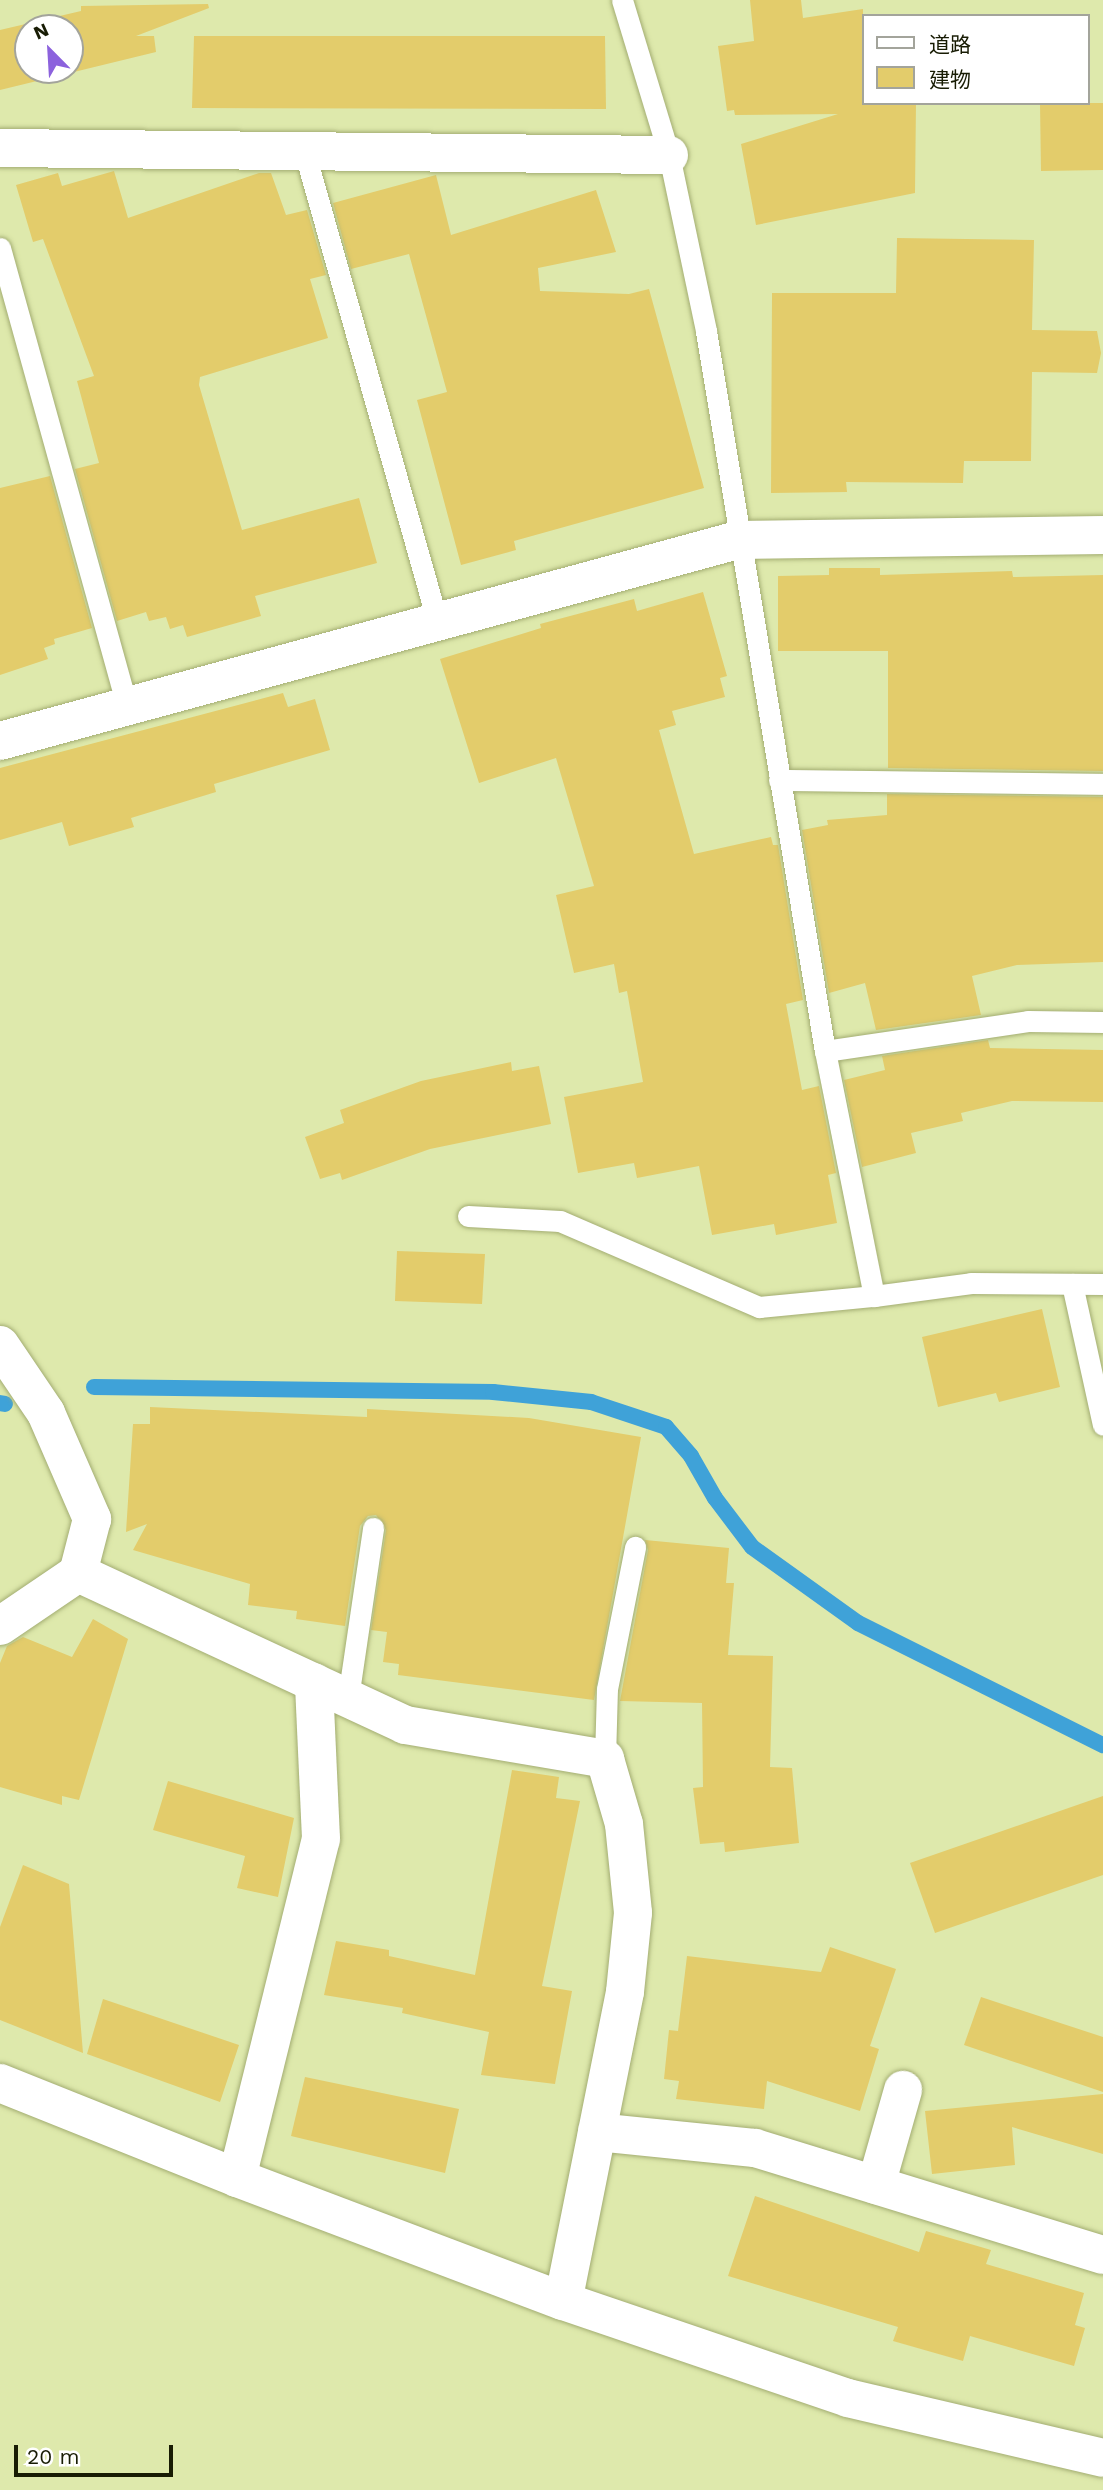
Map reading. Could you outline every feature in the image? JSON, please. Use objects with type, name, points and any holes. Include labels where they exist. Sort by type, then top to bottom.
[{"type":"street","points":[[0,148],[669,155]]},
{"type":"street","points":[[0,741],[438,625],[738,540],[1103,535]]},
{"type":"street","points":[[0,1345],[46,1412],[92,1520],[78,1573],[0,1626]]},
{"type":"street","points":[[78,1573],[405,1725],[606,1759],[624,1824],[633,1913],[625,1992],[563,2301]]},
{"type":"street","points":[[237,2178],[321,1839],[314,1682]]},
{"type":"street","points":[[0,2083],[237,2178],[563,2301],[848,2399],[1103,2458]]},
{"type":"street","points":[[876,2185],[903,2090]]},
{"type":"street","points":[[597,2132],[755,2148],[1103,2255]]},
{"type":"lane","points":[[622,0],[669,155],[706,331],[738,540],[824,1051],[874,1296]]},
{"type":"lane","points":[[304,150],[438,625]]},
{"type":"lane","points":[[0,248],[127,706]]},
{"type":"lane","points":[[779,780],[1103,784]]},
{"type":"lane","points":[[824,1051],[1028,1021],[1103,1022]]},
{"type":"lane","points":[[468,1216],[560,1222],[759,1307],[971,1283],[1103,1284]]},
{"type":"lane","points":[[1072,1284],[1103,1425]]},
{"type":"lane","points":[[348,1698],[373,1528]]},
{"type":"lane","points":[[606,1759],[607,1689],[635,1547]]},
{"type":"building","points":[[750,0],[801,0],[803,18],[863,9],[862,105],[916,105],[915,193],[756,225],[741,144],[838,114],[735,115],[734,110],[727,111],[718,46],[754,41]]},
{"type":"building","points":[[208,4],[209,8],[136,36],[154,36],[156,52],[84,70],[84,14],[68,14],[81,11],[81,6]]},
{"type":"building","points":[[14,27],[14,84],[25,84],[0,90],[0,30]]},
{"type":"building","points":[[194,36],[605,36],[606,109],[192,108]]},
{"type":"building","points":[[1103,103],[1103,170],[1041,171],[1040,105]]},
{"type":"building","points":[[114,171],[128,218],[259,173],[271,173],[286,215],[307,210],[326,275],[310,279],[328,338],[200,377],[199,385],[242,530],[359,498],[377,563],[255,596],[261,616],[187,637],[183,625],[170,629],[166,617],[149,621],[146,612],[117,621],[75,469],[99,463],[77,381],[94,376],[43,239],[33,242],[16,185],[58,173],[62,186]]},
{"type":"building","points":[[436,175],[451,235],[596,190],[616,252],[538,268],[540,291],[629,294],[649,289],[704,488],[514,541],[516,550],[461,565],[417,400],[447,392],[409,254],[351,269],[333,203]]},
{"type":"building","points":[[897,238],[1034,240],[1032,330],[1097,331],[1101,353],[1097,373],[1032,372],[1031,461],[964,461],[963,483],[846,482],[847,492],[771,493],[772,293],[896,293]]},
{"type":"building","points":[[50,476],[92,628],[54,639],[55,644],[44,648],[48,659],[0,675],[0,488]]},
{"type":"building","points":[[829,568],[880,568],[880,575],[1012,571],[1013,577],[1103,575],[1103,771],[888,768],[888,651],[778,651],[778,576],[829,575]]},
{"type":"building","points":[[703,592],[727,676],[720,678],[725,697],[672,711],[676,725],[659,730],[694,854],[771,837],[773,845],[778,845],[803,1000],[786,1004],[802,1090],[819,1086],[836,1173],[828,1175],[837,1223],[776,1235],[774,1224],[712,1235],[699,1166],[637,1178],[634,1163],[578,1173],[564,1097],[643,1082],[627,991],[619,993],[614,964],[574,973],[556,895],[594,886],[556,758],[479,783],[440,659],[541,628],[540,624],[634,599],[637,611]]},
{"type":"building","points":[[283,693],[288,707],[315,699],[330,750],[214,784],[216,792],[131,818],[134,827],[69,846],[62,822],[0,840],[0,768]]},
{"type":"building","points":[[887,794],[1103,797],[1103,962],[1017,965],[972,976],[981,1015],[876,1030],[865,983],[829,993],[802,830],[828,825],[827,820],[887,815]]},
{"type":"building","points":[[988,1040],[990,1048],[1103,1050],[1103,1102],[1012,1101],[961,1113],[963,1121],[911,1133],[916,1153],[862,1167],[844,1080],[885,1070],[882,1056]]},
{"type":"building","points":[[511,1062],[512,1071],[539,1066],[551,1124],[430,1149],[342,1180],[340,1173],[320,1179],[305,1137],[344,1123],[340,1110],[421,1081]]},
{"type":"building","points":[[397,1251],[485,1254],[482,1304],[395,1301]]},
{"type":"building","points":[[1042,1309],[1060,1387],[999,1402],[996,1393],[938,1407],[922,1337]]},
{"type":"building","points":[[150,1407],[367,1417],[367,1409],[529,1418],[641,1437],[594,1700],[398,1675],[399,1664],[383,1662],[387,1632],[371,1630],[386,1530],[376,1515],[368,1516],[360,1526],[345,1626],[296,1619],[297,1611],[248,1605],[250,1584],[133,1550],[147,1524],[126,1532],[133,1424],[150,1424]]},
{"type":"building","points":[[645,1540],[729,1548],[726,1583],[734,1583],[728,1655],[773,1656],[770,1767],[792,1768],[799,1843],[725,1852],[724,1842],[700,1844],[693,1788],[703,1787],[702,1703],[620,1701],[648,1550]]},
{"type":"building","points":[[93,1619],[128,1639],[79,1800],[62,1796],[62,1805],[0,1787],[0,1663],[7,1646],[23,1637],[72,1657]]},
{"type":"building","points":[[512,1770],[559,1777],[556,1798],[580,1801],[542,1986],[572,1991],[555,2084],[481,2075],[489,2032],[402,2013],[403,2008],[324,1995],[336,1941],[389,1950],[389,1956],[475,1975]]},
{"type":"building","points":[[168,1781],[294,1818],[278,1897],[237,1888],[245,1856],[153,1830]]},
{"type":"building","points":[[1103,1796],[1103,1875],[935,1933],[910,1863]]},
{"type":"building","points":[[23,1865],[69,1884],[83,2053],[0,2020],[0,1927]]},
{"type":"building","points":[[830,1947],[896,1969],[870,2046],[879,2049],[860,2111],[767,2081],[764,2109],[676,2099],[679,2081],[664,2079],[669,2030],[678,2031],[687,1956],[821,1972]]},
{"type":"building","points":[[981,1997],[1103,2037],[1103,2092],[964,2045]]},
{"type":"building","points":[[103,1999],[239,2045],[220,2102],[87,2054]]},
{"type":"building","points":[[305,2077],[459,2109],[445,2173],[291,2136]]},
{"type":"building","points":[[1103,2094],[1103,2154],[1012,2127],[1015,2165],[932,2174],[925,2111]]},
{"type":"building","points":[[755,2196],[919,2252],[926,2231],[991,2250],[986,2264],[1084,2293],[1075,2325],[1085,2328],[1074,2366],[970,2336],[963,2361],[893,2341],[898,2327],[728,2276]]},
{"type":"waterway","points":[[94,1387],[493,1392],[591,1402],[666,1427],[691,1456],[715,1498],[752,1547],[858,1623],[1103,1745]]},
{"type":"waterway","points":[[0,1403],[5,1404]]}]
